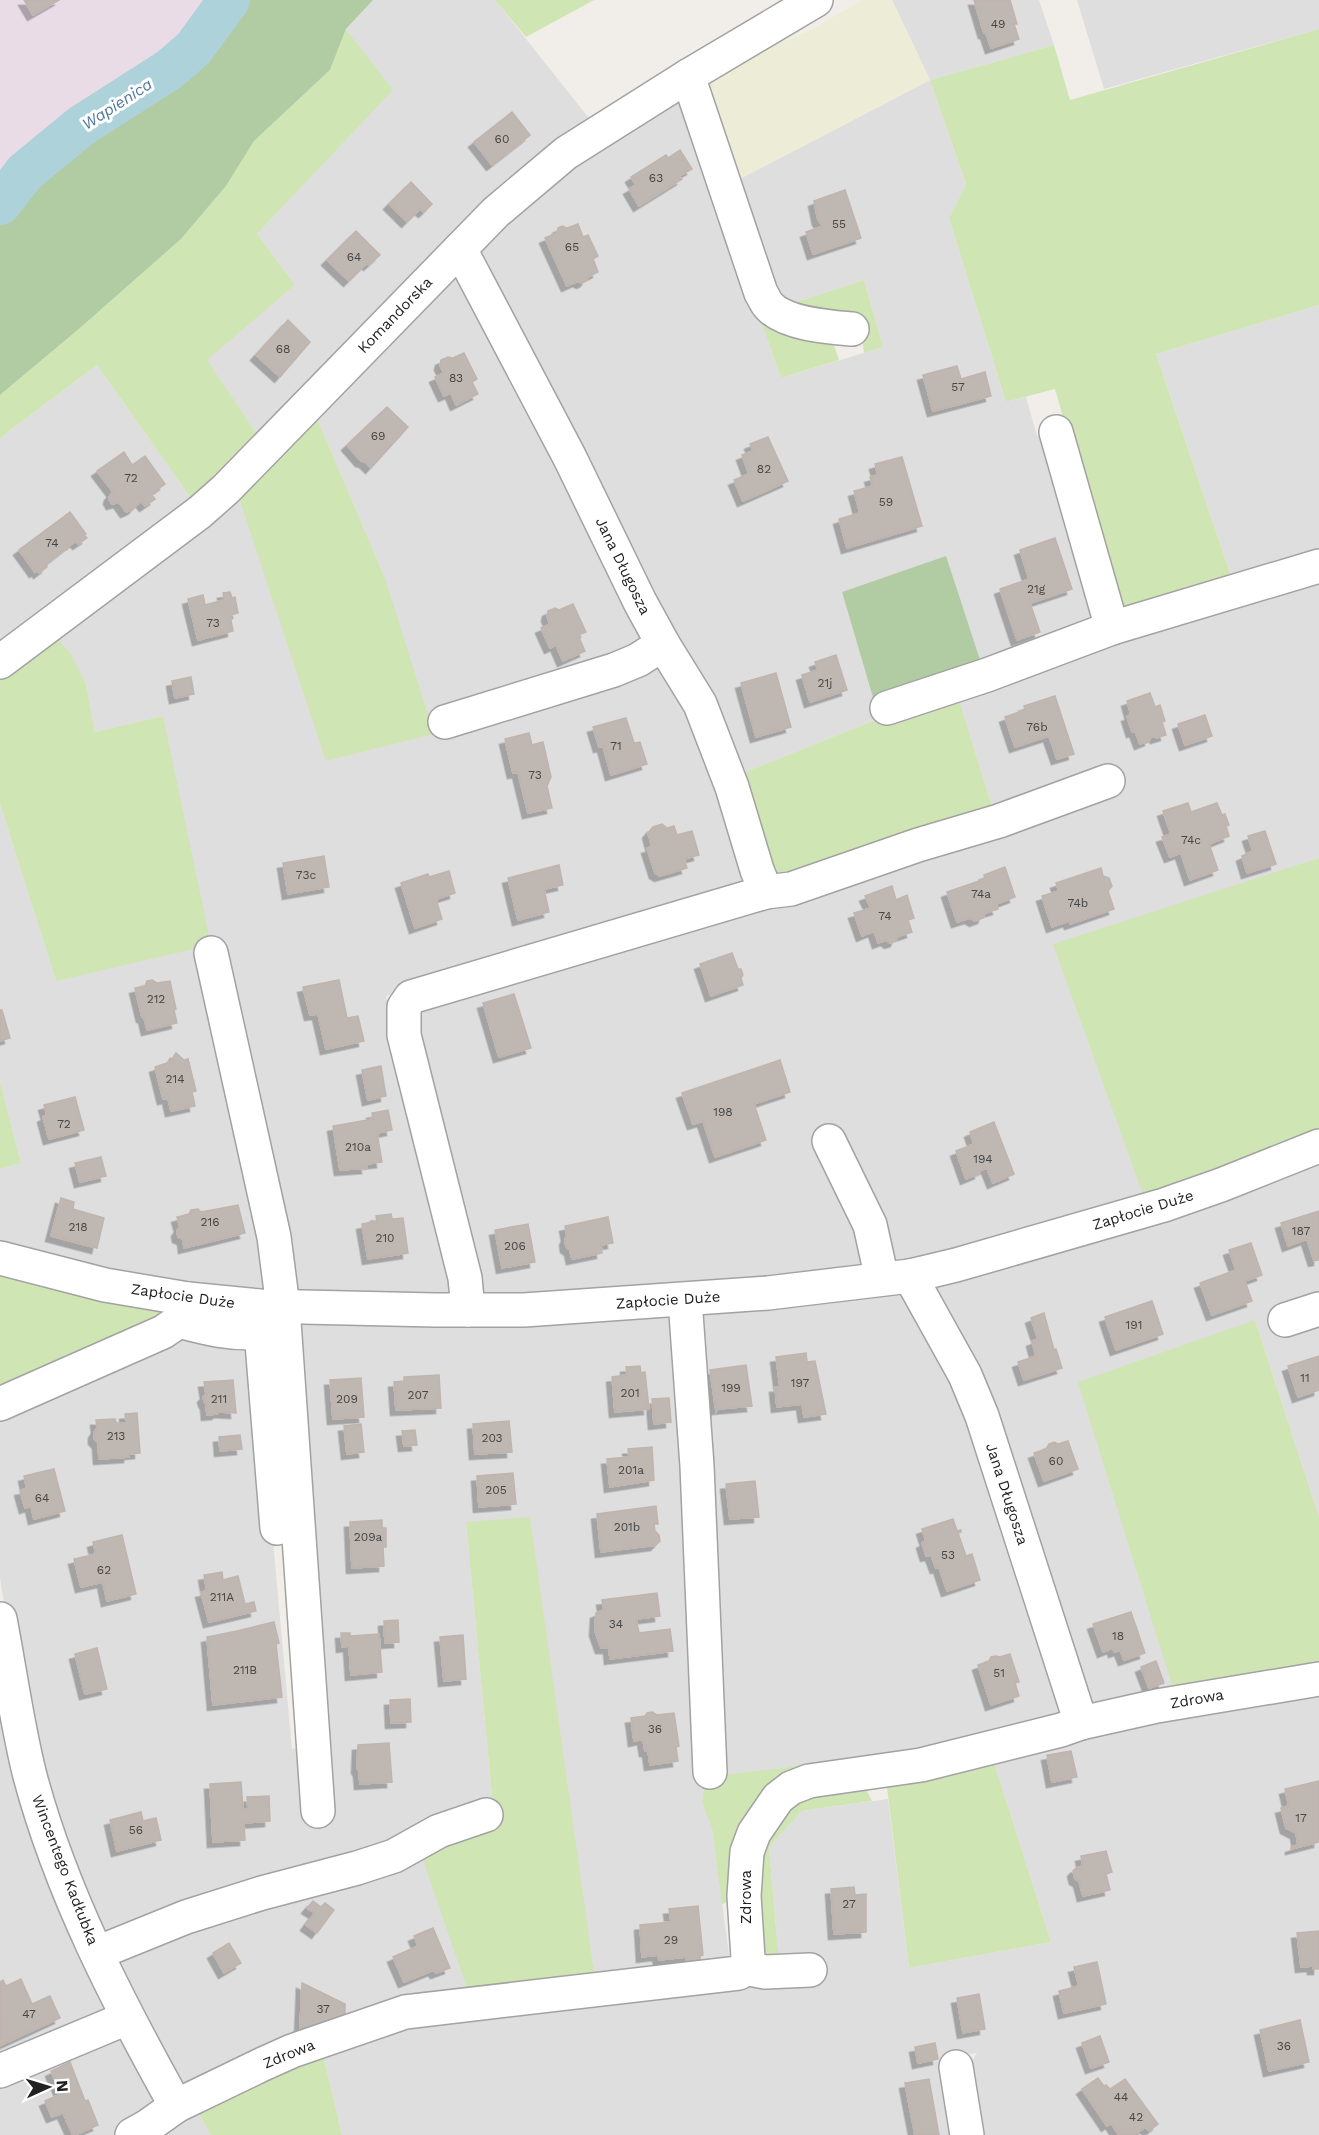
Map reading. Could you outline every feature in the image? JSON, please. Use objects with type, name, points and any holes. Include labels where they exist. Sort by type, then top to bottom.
[{"type":"street","name":"Komandorska","points":[[0,662],[200,512],[226,489],[496,212],[566,153],[688,76],[816,0]]},
{"type":"street","points":[[688,76],[767,305],[776,312],[793,319],[828,327],[852,329]]},
{"type":"street","name":"Jana Długosza","points":[[460,249],[538,396],[640,602],[700,704],[711,729],[766,892]]},
{"type":"street","points":[[1056,432],[1112,628]]},
{"type":"street","points":[[887,708],[987,675],[1112,628],[1319,566]]},
{"type":"street","points":[[445,722],[614,670],[638,660],[663,644]]},
{"type":"street","points":[[468,1310],[465,1278],[404,1035],[404,1007],[411,997],[766,892],[791,889],[918,845],[999,821],[1108,781]]},
{"type":"street","points":[[211,952],[274,1237],[268,1315],[292,1720]]},
{"type":"street","name":"Jana Długosza","points":[[829,1141],[896,1277],[965,1376],[982,1416],[1081,1723]]},
{"type":"street","name":"Zapłocie Duże","points":[[0,1258],[105,1285],[184,1310],[268,1315],[524,1310],[768,1293],[896,1277],[1008,1250],[1164,1205],[1319,1146]]},
{"type":"street","points":[[685,1300],[697,1466],[710,1772]]},
{"type":"street","points":[[1286,1320],[1319,1309]]},
{"type":"street","points":[[0,1404],[163,1332],[184,1310]]},
{"type":"street","points":[[268,1315],[318,1811]]},
{"type":"street","name":"Wincentego Kadłubka","points":[[0,1619],[30,1775],[46,1830],[97,1953],[127,2018],[176,2106]]},
{"type":"street","name":"Zdrowa","points":[[132,2135],[176,2106],[292,2051],[405,2012],[731,1976],[739,1973],[745,1968],[748,1958],[744,1896],[747,1852],[754,1833],[778,1798],[791,1788],[809,1781],[921,1765],[1081,1723],[1157,1706],[1319,1679]]},
{"type":"street","points":[[97,1953],[186,1917],[394,1856],[438,1831],[486,1815]]},
{"type":"street","points":[[745,1968],[765,1972],[810,1970]]},
{"type":"street","points":[[0,2070],[127,2018]]},
{"type":"street","points":[[956,2067],[967,2135]]},
{"type":"shaded area","points":[[0,0],[219,0],[187,45],[165,64],[68,127],[18,170],[0,193]]},
{"type":"shaded area","points":[[373,0],[495,0],[596,127],[263,443],[206,360],[295,285],[257,234],[392,90],[346,29]]},
{"type":"shaded area","points":[[892,0],[1039,0],[1054,45],[930,80]]},
{"type":"shaded area","points":[[1077,0],[1319,0],[1319,29],[1104,89]]},
{"type":"shaded area","points":[[930,80],[966,184],[949,218],[1006,402],[1026,397],[1037,436],[1050,435],[1098,607],[1087,631],[983,669],[842,592],[880,718],[733,777],[479,263],[479,239],[501,214],[686,95],[781,378],[883,347],[864,280],[787,305],[777,300],[732,183]]},
{"type":"shaded area","points":[[459,271],[695,707],[748,882],[681,911],[386,996],[456,1275],[454,1290],[445,1299],[260,1297],[0,1249],[0,1169],[21,1163],[0,1081],[0,804],[56,981],[163,716],[95,732],[86,684],[52,633],[236,489],[385,578],[313,409]]},
{"type":"shaded area","points":[[1319,305],[1319,558],[1234,585],[1156,354]]},
{"type":"shaded area","points":[[97,365],[195,504],[0,655],[0,438]]},
{"type":"shaded area","points":[[1319,574],[1319,858],[1287,869],[1146,1203],[919,1266],[485,1303],[411,1015],[415,1006],[994,813],[957,693]]},
{"type":"shaded area","points":[[1319,1156],[1319,1517],[1255,1320],[1176,1698],[1091,1712],[929,1279]]},
{"type":"shaded area","points":[[903,1285],[959,1379],[1065,1719],[905,1753],[717,1776],[693,1307]]},
{"type":"shaded area","points":[[674,1309],[705,1777],[702,1803],[712,1829],[730,1962],[596,1986],[569,1806],[466,1522],[494,1817],[470,1997],[192,2089],[175,2086],[89,1921],[16,1669],[0,1579],[0,1412],[185,1327],[255,1344],[292,1749],[301,1747],[297,1325],[309,1318]]},
{"type":"shaded area","points":[[1319,1683],[1319,2135],[975,2135],[970,2064],[977,2053],[958,2056],[959,2135],[342,2135],[321,2046],[403,2019],[779,1963],[769,1847],[802,1811],[888,1799],[909,1968],[1051,1942],[992,1756]]},
{"type":"shaded area","points":[[0,1701],[159,2103],[151,2115],[115,2135],[0,2135]]},
{"type":"shaded area","points":[[194,2106],[211,2135],[142,2135]]},
{"type":"green space","points":[[236,0],[373,0],[346,29],[330,70],[254,141],[226,186],[181,239],[0,395],[0,215],[29,178],[85,131],[177,73],[198,52]]},
{"type":"green space","points":[[495,0],[594,0],[526,37]]},
{"type":"green space","points":[[862,0],[892,0],[930,80],[732,183],[703,75],[809,31]]},
{"type":"green space","points":[[346,29],[393,90],[257,234],[295,285],[207,360],[263,443],[195,504],[97,365],[0,438],[0,395],[181,239],[226,186],[254,141],[330,70]]},
{"type":"green space","points":[[1319,29],[1319,305],[1156,354],[1234,585],[1137,614],[1116,604],[1055,389],[1006,402],[949,218],[966,184],[930,80],[1054,45],[1070,100]]},
{"type":"green space","points":[[864,280],[883,347],[864,353],[863,344],[869,334],[866,322],[787,305]]},
{"type":"green space","points":[[754,300],[828,338],[839,360],[781,378]]},
{"type":"green space","points":[[313,409],[385,578],[434,734],[326,761],[236,489]]},
{"type":"green space","points":[[946,556],[983,669],[875,704],[842,592]]},
{"type":"green space","points":[[52,633],[71,654],[86,684],[95,732],[163,716],[211,945],[56,981],[0,804],[0,671]]},
{"type":"green space","points":[[957,693],[994,813],[775,880],[733,777],[880,718]]},
{"type":"green space","points":[[1319,858],[1319,1137],[1146,1203],[1053,944]]},
{"type":"green space","points":[[0,1081],[21,1163],[0,1169]]},
{"type":"green space","points":[[0,1266],[174,1306],[169,1317],[0,1395]]},
{"type":"green space","points":[[1255,1320],[1319,1517],[1319,1673],[1176,1698],[1078,1382]]},
{"type":"green space","points":[[530,1517],[596,1986],[470,1997],[421,1854],[494,1817],[466,1522]]},
{"type":"green space","points":[[905,1753],[798,1777],[737,1893],[722,1905],[712,1829],[702,1803],[705,1777]]},
{"type":"green space","points":[[992,1756],[1051,1942],[909,1968],[886,1779]]},
{"type":"green space","points":[[862,1781],[872,1801],[802,1811],[769,1847],[779,1963],[765,1962],[752,1864],[790,1797]]},
{"type":"green space","points":[[321,2046],[342,2135],[211,2135],[194,2106]]},
{"type":"building","points":[[24,0],[59,0],[33,15]]},
{"type":"building","points":[[974,0],[1010,0],[1019,39],[991,48]]},
{"type":"building","points":[[512,112],[530,135],[492,165],[474,142]]},
{"type":"building","points":[[680,150],[692,169],[679,176],[682,179],[639,206],[629,189],[636,185],[631,177],[666,155],[668,158]]},
{"type":"building","points":[[411,182],[432,204],[424,212],[420,209],[407,222],[389,204]]},
{"type":"building","points":[[845,190],[861,238],[813,254],[806,232],[823,226],[818,220],[814,201]]},
{"type":"building","points":[[578,224],[583,237],[588,235],[598,256],[593,259],[598,272],[582,283],[578,281],[567,286],[545,238],[557,233],[558,228],[562,226],[567,228]]},
{"type":"building","points":[[356,231],[380,255],[369,265],[367,263],[349,281],[327,260]]},
{"type":"building","points":[[288,320],[310,342],[280,377],[256,355]]},
{"type":"building","points":[[464,353],[477,379],[472,382],[478,394],[456,405],[451,393],[444,396],[435,377],[444,373],[440,365],[441,360]]},
{"type":"building","points":[[957,366],[961,379],[985,372],[991,396],[933,411],[923,375]]},
{"type":"building","points":[[387,407],[408,427],[371,468],[361,461],[347,445]]},
{"type":"building","points":[[768,437],[788,481],[743,501],[734,480],[749,474],[742,455],[753,451],[750,444]]},
{"type":"building","points":[[124,452],[132,465],[145,456],[165,484],[151,494],[155,499],[145,506],[141,501],[126,512],[119,502],[112,504],[109,499],[113,492],[97,471]]},
{"type":"building","points":[[902,457],[922,526],[847,548],[839,519],[860,513],[854,491],[873,486],[870,477],[878,475],[875,464]]},
{"type":"building","points":[[70,512],[87,538],[78,544],[76,541],[46,564],[47,567],[39,573],[37,570],[35,572],[19,550]]},
{"type":"building","points":[[1055,538],[1072,589],[1030,603],[1040,632],[1017,640],[1000,589],[1029,579],[1020,550]]},
{"type":"building","points":[[230,592],[232,598],[235,597],[238,613],[230,615],[233,631],[198,640],[188,599],[203,595],[205,605],[224,600],[223,593]]},
{"type":"building","points":[[573,604],[586,632],[578,635],[585,651],[563,661],[556,645],[550,648],[541,628],[550,624],[548,611],[555,608],[559,610]]},
{"type":"building","points":[[836,655],[847,690],[810,702],[802,675],[818,670],[815,662]]},
{"type":"building","points":[[776,673],[791,727],[756,737],[741,683]]},
{"type":"building","points":[[191,677],[194,694],[175,698],[172,681]]},
{"type":"building","points":[[1150,693],[1155,707],[1160,705],[1166,735],[1149,738],[1150,740],[1140,744],[1135,731],[1132,732],[1127,716],[1131,715],[1127,701]]},
{"type":"building","points":[[1055,696],[1074,754],[1057,759],[1049,736],[1015,747],[1005,717],[1025,710],[1024,706]]},
{"type":"building","points":[[1205,715],[1212,736],[1185,745],[1178,724]]},
{"type":"building","points":[[626,718],[634,743],[640,742],[647,764],[611,775],[603,746],[599,747],[593,727]]},
{"type":"building","points":[[529,733],[532,745],[543,742],[551,777],[547,786],[552,808],[528,813],[518,772],[513,773],[505,739]]},
{"type":"building","points":[[1188,803],[1191,812],[1217,803],[1229,825],[1226,826],[1229,836],[1209,844],[1218,870],[1190,880],[1181,853],[1170,857],[1162,837],[1171,834],[1163,811]]},
{"type":"building","points":[[662,824],[667,828],[674,826],[677,835],[692,831],[699,855],[684,859],[687,868],[660,876],[655,873],[647,848],[652,847],[648,833],[653,827]]},
{"type":"building","points":[[1265,831],[1276,864],[1247,873],[1242,856],[1253,851],[1248,836]]},
{"type":"building","points":[[324,856],[329,887],[288,894],[283,863]]},
{"type":"building","points":[[559,865],[563,885],[544,889],[549,912],[518,920],[508,878]]},
{"type":"building","points":[[1005,867],[1015,897],[996,904],[998,909],[985,913],[983,918],[975,921],[970,918],[957,922],[947,892],[985,879],[984,875]]},
{"type":"building","points":[[1101,868],[1103,876],[1109,878],[1112,886],[1108,891],[1114,909],[1070,924],[1069,921],[1052,927],[1042,896],[1059,891],[1056,883]]},
{"type":"building","points":[[449,871],[455,893],[436,899],[442,919],[415,928],[401,883],[428,874],[429,877]]},
{"type":"building","points":[[892,886],[896,900],[907,895],[914,918],[908,920],[912,932],[897,937],[896,941],[890,943],[886,940],[878,943],[874,931],[862,936],[854,913],[871,908],[865,896]]},
{"type":"building","points":[[732,953],[738,969],[741,969],[743,985],[711,996],[700,964]]},
{"type":"building","points":[[152,980],[157,983],[170,981],[177,1023],[147,1030],[135,988],[145,986],[147,981]]},
{"type":"building","points":[[339,980],[347,1018],[358,1016],[364,1041],[326,1049],[318,1014],[310,1015],[303,987]]},
{"type":"building","points":[[514,994],[531,1048],[499,1057],[483,1003]]},
{"type":"building","points":[[0,1010],[2,1010],[10,1038],[0,1041]]},
{"type":"building","points":[[176,1053],[184,1060],[188,1059],[196,1091],[192,1092],[195,1106],[171,1111],[168,1098],[163,1099],[155,1067],[170,1062]]},
{"type":"building","points":[[780,1060],[790,1092],[754,1104],[766,1140],[715,1157],[703,1121],[693,1124],[682,1093]]},
{"type":"building","points":[[381,1066],[386,1096],[368,1100],[362,1070]]},
{"type":"building","points":[[75,1097],[84,1130],[49,1139],[43,1117],[47,1115],[44,1105]]},
{"type":"building","points":[[388,1110],[392,1130],[377,1133],[382,1162],[366,1164],[367,1168],[340,1170],[333,1126],[373,1119],[372,1113]]},
{"type":"building","points":[[994,1122],[1014,1174],[993,1183],[987,1168],[966,1179],[956,1151],[974,1144],[970,1132]]},
{"type":"building","points":[[101,1157],[106,1176],[80,1182],[75,1163]]},
{"type":"building","points":[[61,1198],[74,1202],[73,1209],[104,1218],[97,1248],[51,1236]]},
{"type":"building","points":[[238,1205],[245,1233],[184,1248],[183,1239],[178,1237],[177,1231],[180,1227],[177,1217],[189,1214],[191,1210],[198,1209],[201,1212]]},
{"type":"building","points":[[1319,1211],[1319,1260],[1314,1261],[1307,1239],[1288,1246],[1281,1223]]},
{"type":"building","points":[[391,1214],[392,1219],[403,1218],[408,1253],[368,1259],[362,1224],[377,1221],[376,1216]]},
{"type":"building","points":[[608,1217],[613,1243],[601,1245],[602,1253],[572,1259],[570,1250],[566,1247],[565,1226]]},
{"type":"building","points":[[528,1224],[535,1262],[502,1268],[495,1230]]},
{"type":"building","points":[[1251,1243],[1262,1275],[1245,1281],[1252,1301],[1212,1315],[1200,1283],[1236,1270],[1229,1250]]},
{"type":"building","points":[[1152,1301],[1163,1334],[1116,1350],[1105,1317]]},
{"type":"building","points":[[1044,1313],[1054,1350],[1056,1349],[1062,1368],[1024,1380],[1018,1362],[1036,1356],[1032,1341],[1038,1339],[1031,1318]]},
{"type":"building","points":[[806,1353],[807,1362],[815,1361],[826,1414],[804,1417],[802,1404],[777,1407],[775,1387],[780,1387],[776,1357]]},
{"type":"building","points":[[1319,1356],[1319,1390],[1298,1397],[1288,1366]]},
{"type":"building","points":[[746,1365],[752,1406],[717,1409],[716,1411],[710,1370]]},
{"type":"building","points":[[640,1366],[641,1373],[645,1372],[649,1409],[615,1412],[612,1377],[627,1375],[626,1367]]},
{"type":"building","points":[[439,1375],[441,1408],[396,1410],[394,1382],[404,1381],[404,1377]]},
{"type":"building","points":[[361,1378],[364,1417],[333,1419],[330,1380]]},
{"type":"building","points":[[233,1380],[236,1413],[219,1412],[207,1415],[203,1397],[206,1394],[204,1382]]},
{"type":"building","points":[[669,1398],[671,1422],[654,1424],[652,1399]]},
{"type":"building","points":[[137,1413],[140,1453],[129,1454],[129,1457],[99,1459],[98,1443],[94,1439],[97,1428],[96,1420],[115,1419],[116,1423],[126,1423],[125,1414]]},
{"type":"building","points":[[509,1421],[512,1452],[475,1454],[473,1424]]},
{"type":"building","points":[[361,1424],[364,1452],[347,1454],[344,1426]]},
{"type":"building","points":[[415,1430],[417,1445],[404,1446],[402,1431]]},
{"type":"building","points":[[240,1435],[242,1449],[220,1451],[219,1437]]},
{"type":"building","points":[[1068,1441],[1078,1469],[1044,1481],[1034,1453],[1046,1449],[1054,1442],[1058,1444]]},
{"type":"building","points":[[652,1447],[654,1480],[610,1487],[607,1459],[629,1457],[628,1449]]},
{"type":"building","points":[[54,1469],[65,1511],[34,1519],[31,1506],[25,1508],[20,1490],[27,1489],[24,1476]]},
{"type":"building","points":[[513,1473],[516,1504],[479,1507],[477,1476]]},
{"type":"building","points":[[755,1481],[759,1517],[730,1519],[726,1484]]},
{"type":"building","points":[[656,1506],[658,1524],[654,1524],[660,1541],[656,1545],[601,1552],[597,1514]]},
{"type":"building","points":[[953,1519],[957,1531],[961,1530],[958,1533],[966,1556],[972,1554],[980,1580],[947,1591],[939,1567],[936,1568],[931,1555],[926,1556],[922,1543],[926,1541],[922,1529]]},
{"type":"building","points":[[382,1520],[382,1528],[386,1528],[386,1547],[383,1547],[384,1566],[352,1568],[350,1522]]},
{"type":"building","points":[[122,1535],[136,1594],[107,1601],[103,1582],[81,1587],[74,1559],[96,1554],[93,1542]]},
{"type":"building","points":[[222,1572],[223,1580],[238,1576],[245,1604],[254,1602],[256,1611],[209,1622],[201,1592],[207,1591],[204,1575]]},
{"type":"building","points":[[657,1593],[660,1616],[636,1619],[639,1633],[670,1629],[673,1651],[610,1659],[609,1648],[601,1648],[595,1631],[596,1613],[604,1610],[602,1600]]},
{"type":"building","points":[[1131,1612],[1145,1653],[1124,1660],[1120,1650],[1114,1652],[1113,1648],[1103,1652],[1093,1624]]},
{"type":"building","points":[[398,1620],[399,1642],[385,1643],[384,1621]]},
{"type":"building","points":[[274,1622],[279,1643],[276,1644],[282,1697],[213,1705],[207,1637]]},
{"type":"building","points":[[341,1633],[350,1633],[350,1636],[379,1634],[382,1672],[351,1675],[349,1646],[342,1647]]},
{"type":"building","points":[[463,1635],[466,1679],[444,1681],[440,1637]]},
{"type":"building","points":[[97,1648],[107,1689],[85,1694],[75,1654]]},
{"type":"building","points":[[1010,1654],[1019,1682],[1015,1683],[1019,1696],[991,1705],[978,1665],[989,1661],[991,1657]]},
{"type":"building","points":[[1156,1661],[1164,1683],[1149,1688],[1141,1667]]},
{"type":"building","points":[[410,1699],[411,1722],[391,1723],[390,1700]]},
{"type":"building","points":[[652,1712],[657,1715],[674,1713],[679,1746],[676,1747],[678,1761],[650,1765],[643,1739],[634,1741],[631,1718],[645,1716]]},
{"type":"building","points":[[389,1743],[392,1782],[360,1784],[357,1768],[358,1745]]},
{"type":"building","points":[[1071,1751],[1077,1777],[1052,1782],[1047,1755]]},
{"type":"building","points":[[1319,1781],[1319,1842],[1291,1849],[1298,1845],[1296,1833],[1286,1828],[1281,1808],[1289,1806],[1285,1789]]},
{"type":"building","points":[[241,1782],[243,1809],[248,1809],[247,1797],[269,1796],[270,1821],[244,1823],[245,1840],[213,1842],[210,1784]]},
{"type":"building","points":[[141,1812],[143,1821],[156,1818],[161,1840],[117,1851],[110,1820]]},
{"type":"building","points":[[1106,1851],[1112,1872],[1106,1874],[1110,1890],[1083,1896],[1079,1881],[1075,1879],[1073,1871],[1083,1866],[1081,1856]]},
{"type":"building","points":[[854,1887],[855,1895],[866,1894],[866,1932],[834,1934],[831,1889]]},
{"type":"building","points":[[313,1901],[321,1907],[325,1903],[334,1910],[317,1933],[306,1925],[315,1913],[307,1908]]},
{"type":"building","points":[[698,1906],[703,1955],[700,1956],[700,1961],[686,1963],[686,1957],[659,1960],[658,1955],[642,1957],[640,1925],[671,1922],[669,1909]]},
{"type":"building","points":[[433,1928],[450,1968],[436,1973],[434,1970],[404,1982],[393,1957],[418,1946],[414,1936]]},
{"type":"building","points":[[1319,1931],[1319,1969],[1313,1969],[1313,1966],[1301,1967],[1297,1933]]},
{"type":"building","points":[[229,1943],[241,1963],[224,1973],[213,1953]]},
{"type":"building","points":[[1097,1962],[1106,2004],[1064,2013],[1059,1991],[1079,1986],[1074,1967]]},
{"type":"building","points":[[21,1979],[32,2004],[50,1996],[60,2018],[1,2045],[0,1982],[3,1980],[6,1986]]},
{"type":"building","points":[[302,1983],[345,2004],[345,2014],[300,2029]]},
{"type":"building","points":[[979,1994],[985,2029],[963,2033],[957,1998]]},
{"type":"building","points":[[1300,2020],[1309,2062],[1269,2071],[1260,2030]]},
{"type":"building","points":[[1100,2036],[1109,2062],[1091,2068],[1082,2043]]},
{"type":"building","points":[[935,2043],[938,2059],[918,2063],[915,2047]]},
{"type":"building","points":[[70,2062],[85,2101],[88,2100],[98,2125],[75,2135],[63,2113],[52,2117],[45,2101],[61,2094],[51,2071]]},
{"type":"building","points":[[1098,2078],[1104,2086],[1110,2089],[1125,2079],[1158,2124],[1149,2131],[1146,2127],[1134,2135],[1119,2135],[1111,2123],[1107,2126],[1082,2089]]},
{"type":"building","points":[[929,2079],[939,2135],[915,2135],[905,2083]]},
{"type":"waterway","name":"Wapienica","points":[[0,204],[25,172],[81,126],[170,69],[194,48],[229,0]]}]
